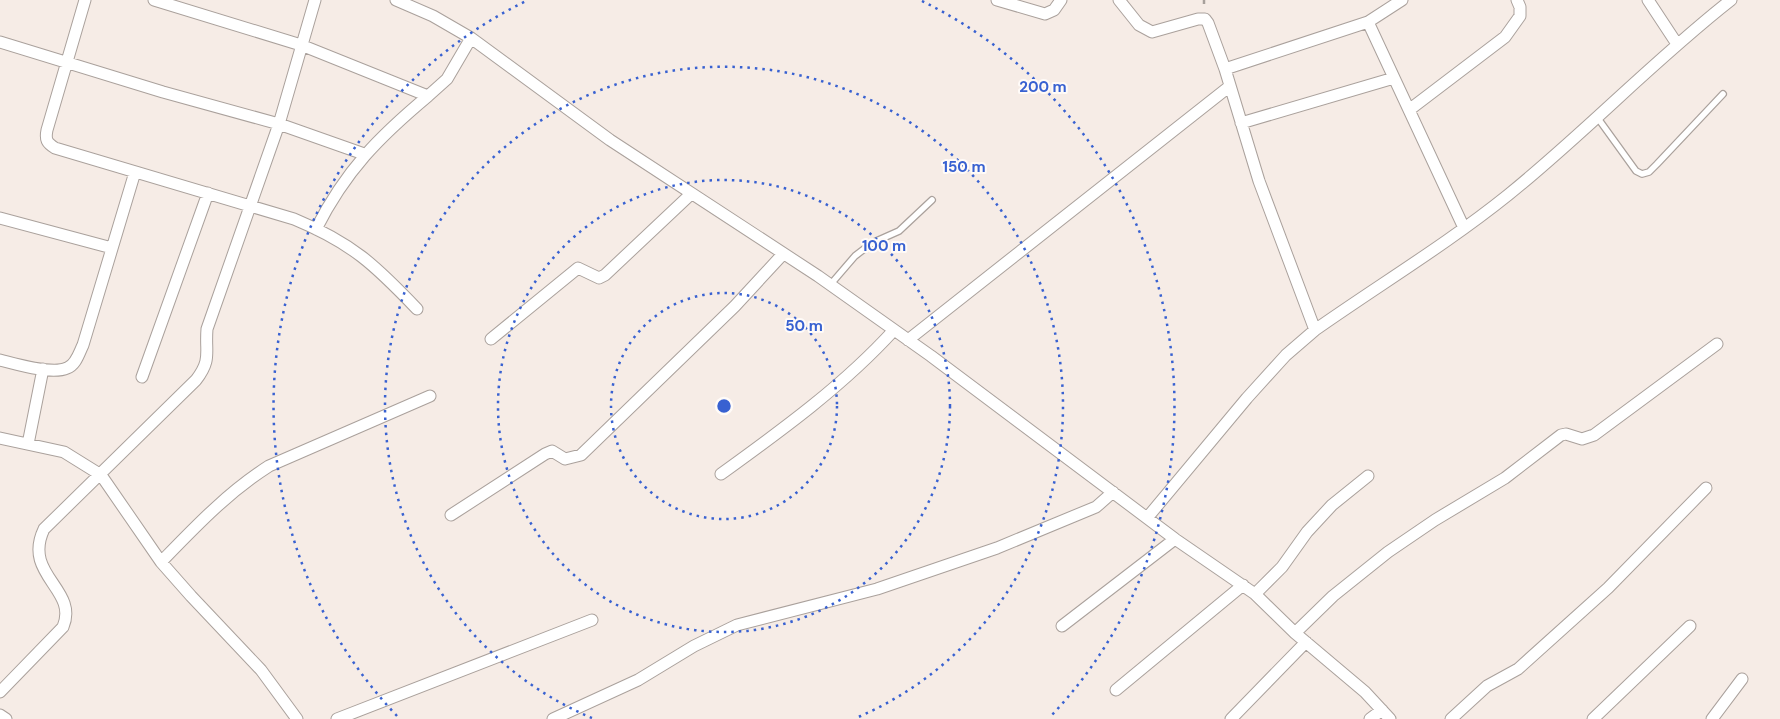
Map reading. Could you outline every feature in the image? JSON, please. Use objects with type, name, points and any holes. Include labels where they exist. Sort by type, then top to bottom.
[{"type":"street","points":[[85,0],[47,130],[46,138],[48,144],[55,148],[251,206],[316,229],[355,250],[377,268],[416,309]]},
{"type":"street","points":[[154,0],[301,45],[428,96]]},
{"type":"street","points":[[0,692],[63,627],[67,618],[65,602],[44,572],[38,547],[39,538],[44,529],[196,380],[206,367],[208,329],[279,124],[301,45],[316,0]]},
{"type":"street","points":[[997,0],[1045,14],[1054,10],[1061,0]]},
{"type":"street","points":[[1119,0],[1140,25],[1152,32],[1205,18],[1225,69],[1259,181],[1315,330]]},
{"type":"street","points":[[1225,69],[1368,22],[1402,0]]},
{"type":"street","points":[[1409,110],[1505,37],[1520,16],[1520,7],[1516,0]]},
{"type":"street","points":[[1648,0],[1677,44]]},
{"type":"street","points":[[1147,518],[1246,398],[1286,355],[1315,330],[1464,228],[1553,158],[1677,44],[1731,0]]},
{"type":"street","points":[[403,1],[471,38],[610,140],[830,285],[908,340],[1175,539],[1243,585],[1255,594],[1295,633],[1359,686],[1386,714],[1370,719]]},
{"type":"street","points":[[1368,22],[1464,228]]},
{"type":"street","points":[[316,229],[330,203],[364,154],[447,80],[471,38]]},
{"type":"street","points":[[0,42],[163,92],[279,124],[364,154]]},
{"type":"street","points":[[1242,124],[1394,78]]},
{"type":"street","points":[[908,340],[1230,86]]},
{"type":"street","points":[[0,360],[43,369],[67,368],[75,362],[83,345],[135,172]]},
{"type":"street","points":[[142,377],[208,193]]},
{"type":"street","points":[[491,340],[578,268],[599,278],[605,275],[692,194]]},
{"type":"street","points":[[0,218],[112,248]]},
{"type":"street","points":[[451,515],[552,451],[564,459],[581,454],[735,306],[782,254]]},
{"type":"street","points":[[721,474],[770,439],[836,386],[894,330]]},
{"type":"street","points":[[1295,633],[1333,596],[1388,552],[1435,520],[1505,478],[1561,435],[1566,434],[1582,439],[1594,435],[1716,344]]},
{"type":"street","points":[[28,444],[43,369]]},
{"type":"street","points":[[161,562],[214,508],[248,480],[269,466],[430,396]]},
{"type":"street","points":[[0,438],[64,452],[100,475],[161,562],[190,596],[261,670],[297,719]]},
{"type":"street","points":[[1255,594],[1282,567],[1307,532],[1332,505],[1368,476]]},
{"type":"street","points":[[1451,719],[1487,686],[1518,669],[1608,588],[1706,488]]},
{"type":"street","points":[[553,719],[638,680],[694,646],[737,625],[877,589],[997,548],[1096,507],[1113,492]]},
{"type":"street","points":[[1062,626],[1175,539]]},
{"type":"street","points":[[1116,690],[1243,585]]},
{"type":"street","points":[[337,719],[592,620]]},
{"type":"street","points":[[1593,719],[1690,626]]},
{"type":"street","points":[[1231,719],[1306,642]]},
{"type":"street","points":[[1712,719],[1742,679]]},
{"type":"street","points":[[0,715],[6,719]]},
{"type":"lane","points":[[1597,117],[1636,171],[1642,174],[1649,172],[1657,164],[1722,94]]},
{"type":"lane","points":[[830,285],[855,256],[872,243],[898,231],[932,200]]}]
